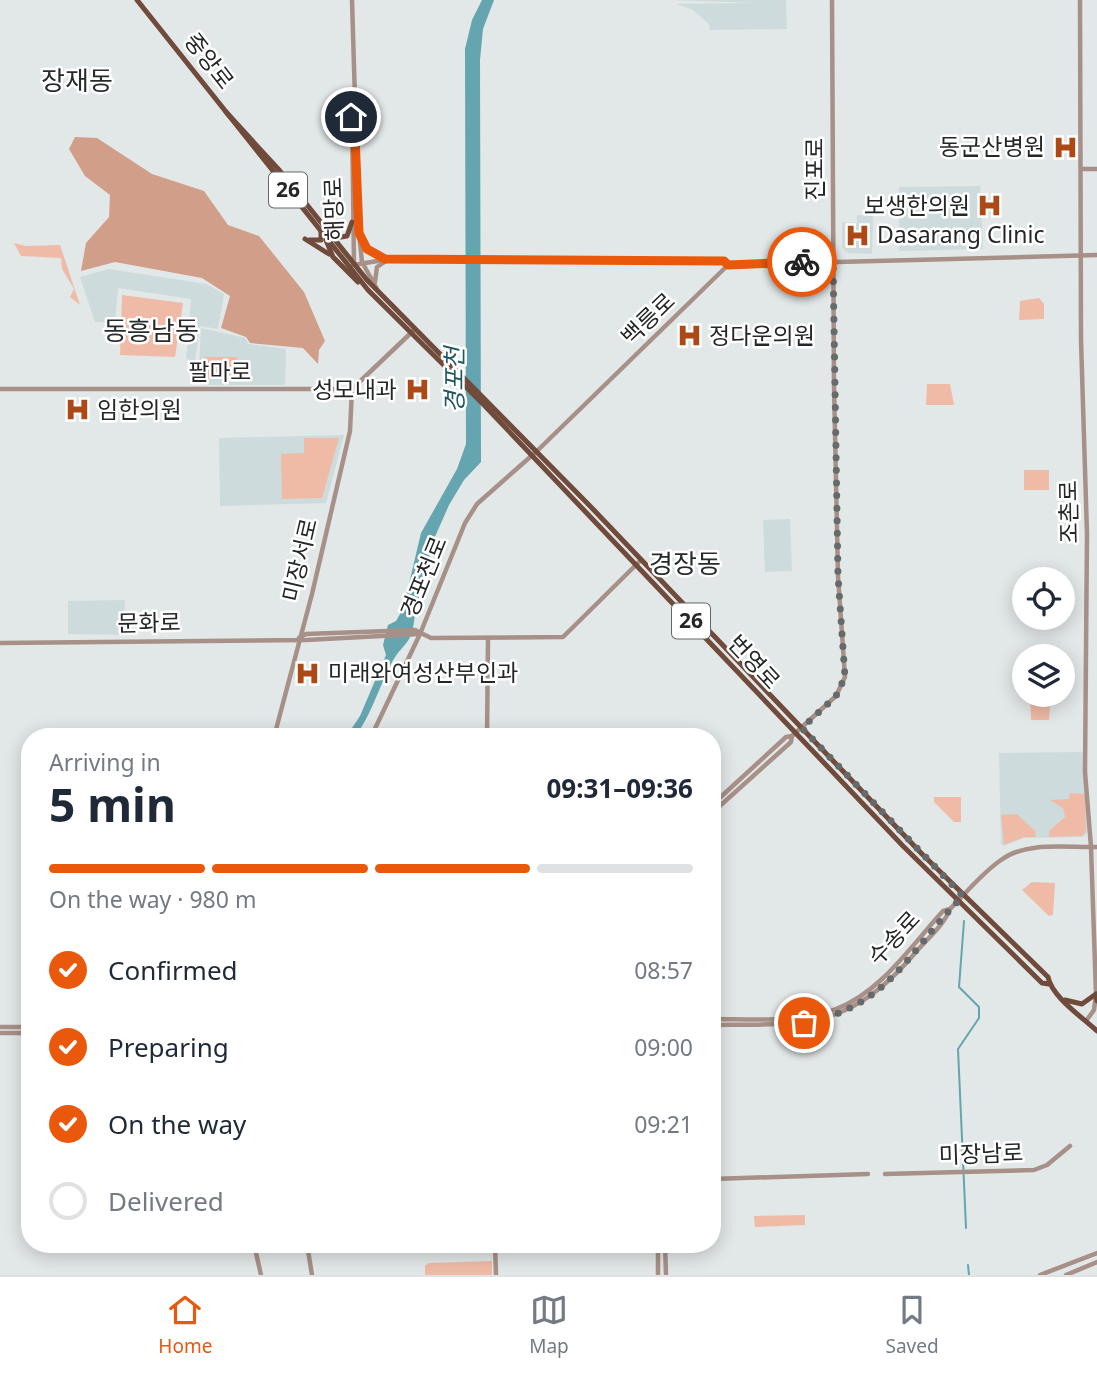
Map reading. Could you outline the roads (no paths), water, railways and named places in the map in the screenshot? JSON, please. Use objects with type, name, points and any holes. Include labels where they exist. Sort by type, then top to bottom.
[{"type":"main road","name":"중앙로","points":[[137,0],[328,236]]},
{"type":"main road","name":"중앙로","points":[[226,112],[280,171],[352,266]]},
{"type":"main road","points":[[328,236],[339,240],[345,238],[352,222]]},
{"type":"main road","points":[[320,228],[321,240],[305,239],[333,257],[368,290]]},
{"type":"main road","points":[[328,236],[333,257]]},
{"type":"main road","name":"번영로","points":[[352,266],[484,397],[535,453],[548,472],[639,562],[717,644],[770,705],[961,898],[1048,977],[1049,984],[1097,1031]]},
{"type":"main road","name":"번영로","points":[[352,266],[368,290],[410,334],[561,476],[614,531],[639,562]]},
{"type":"main road","points":[[548,472],[561,476]]},
{"type":"main road","points":[[577,503],[586,508],[590,506]]},
{"type":"main road","points":[[597,523],[600,522],[609,531],[614,531]]},
{"type":"main road","name":"번영로","points":[[717,644],[776,700],[797,732]]},
{"type":"main road","points":[[770,705],[776,700]]},
{"type":"main road","points":[[1063,999],[1082,1004],[1096,998]]},
{"type":"street","name":"해망로","points":[[352,0],[354,111],[362,262]]},
{"type":"street","name":"진포로","points":[[721,805],[791,742],[797,732],[836,696],[845,677],[838,576],[832,0]]},
{"type":"street","name":"조촌로","points":[[1080,0],[1083,255],[1081,340],[1087,534],[1085,772],[1094,847],[1096,998],[1094,1010],[1086,1021]]},
{"type":"street","name":"해망로","points":[[352,266],[351,128],[354,111]]},
{"type":"street","points":[[1082,169],[1097,169]]},
{"type":"street","points":[[359,233],[367,249],[390,259]]},
{"type":"street","points":[[352,266],[362,262],[390,259],[455,258],[724,261],[728,265],[1097,255]]},
{"type":"street","points":[[377,288],[377,267],[390,259]]},
{"type":"street","points":[[362,262],[377,288]]},
{"type":"street","name":"백릉로","points":[[535,453],[728,265]]},
{"type":"street","points":[[352,389],[416,328]]},
{"type":"street","name":"팔마로","points":[[0,389],[352,389]]},
{"type":"street","name":"미장서로","points":[[276,728],[298,638],[312,594],[350,431],[352,389]]},
{"type":"street","name":"경포천로","points":[[375,728],[420,634],[465,523],[477,504],[535,453]]},
{"type":"street","name":"문화로","points":[[298,638],[306,634],[415,630],[431,638],[563,637],[639,562]]},
{"type":"street","name":"문화로","points":[[0,643],[380,638],[412,637],[420,634]]},
{"type":"street","points":[[488,638],[488,728]]},
{"type":"street","name":"진포로","points":[[721,797],[786,737],[797,732]]},
{"type":"street","name":"수송로","points":[[721,1022],[804,1023],[846,1012],[899,971],[947,916],[950,909],[1002,858],[1020,850],[1094,847]]},
{"type":"street","points":[[0,1027],[21,1027]]},
{"type":"street","points":[[0,1033],[21,1033]]},
{"type":"street","name":"미장남로","points":[[886,1174],[968,1174],[1034,1170],[1047,1165],[1069,1146]]},
{"type":"street","points":[[721,1180],[868,1174]]},
{"type":"street","points":[[1040,1275],[1097,1252]]},
{"type":"street","points":[[256,1253],[261,1275]]},
{"type":"street","points":[[308,1253],[312,1275]]},
{"type":"street","points":[[495,1253],[496,1275]]},
{"type":"street","points":[[658,1253],[658,1275]]},
{"type":"street","points":[[665,1253],[666,1275]]},
{"type":"street","points":[[1066,1275],[1097,1262]]},
{"type":"water","points":[[482,0],[494,0],[483,29],[480,60],[481,462],[464,480],[434,539],[412,633],[390,666],[362,728],[352,728],[360,716],[386,655],[383,645],[388,625],[396,621],[403,609],[421,533],[457,469],[466,444],[465,49],[472,20]]},
{"type":"waterway","points":[[964,921],[959,987],[979,1007],[979,1018],[958,1049],[966,1228]]},
{"type":"waterway","points":[[968,1265],[969,1275]]},
{"type":"place","name":"동군산병원","points":[[1065,147]]},
{"type":"place","name":"보생한의원","points":[[990,206]]},
{"type":"place","name":"Dasarang Clinic","points":[[857,235]]},
{"type":"place","name":"정다운의원","points":[[689,336]]},
{"type":"place","name":"성모내과","points":[[417,390]]},
{"type":"place","name":"임한의원","points":[[77,410]]},
{"type":"place","name":"미래와여성산부인과","points":[[308,673]]},
{"type":"district","name":"장재동","points":[[77,81]]},
{"type":"district","name":"동흥남동","points":[[151,331]]},
{"type":"district","name":"경장동","points":[[685,564]]},
{"type":"water label","name":"경포천","points":[[455,380]]}]
